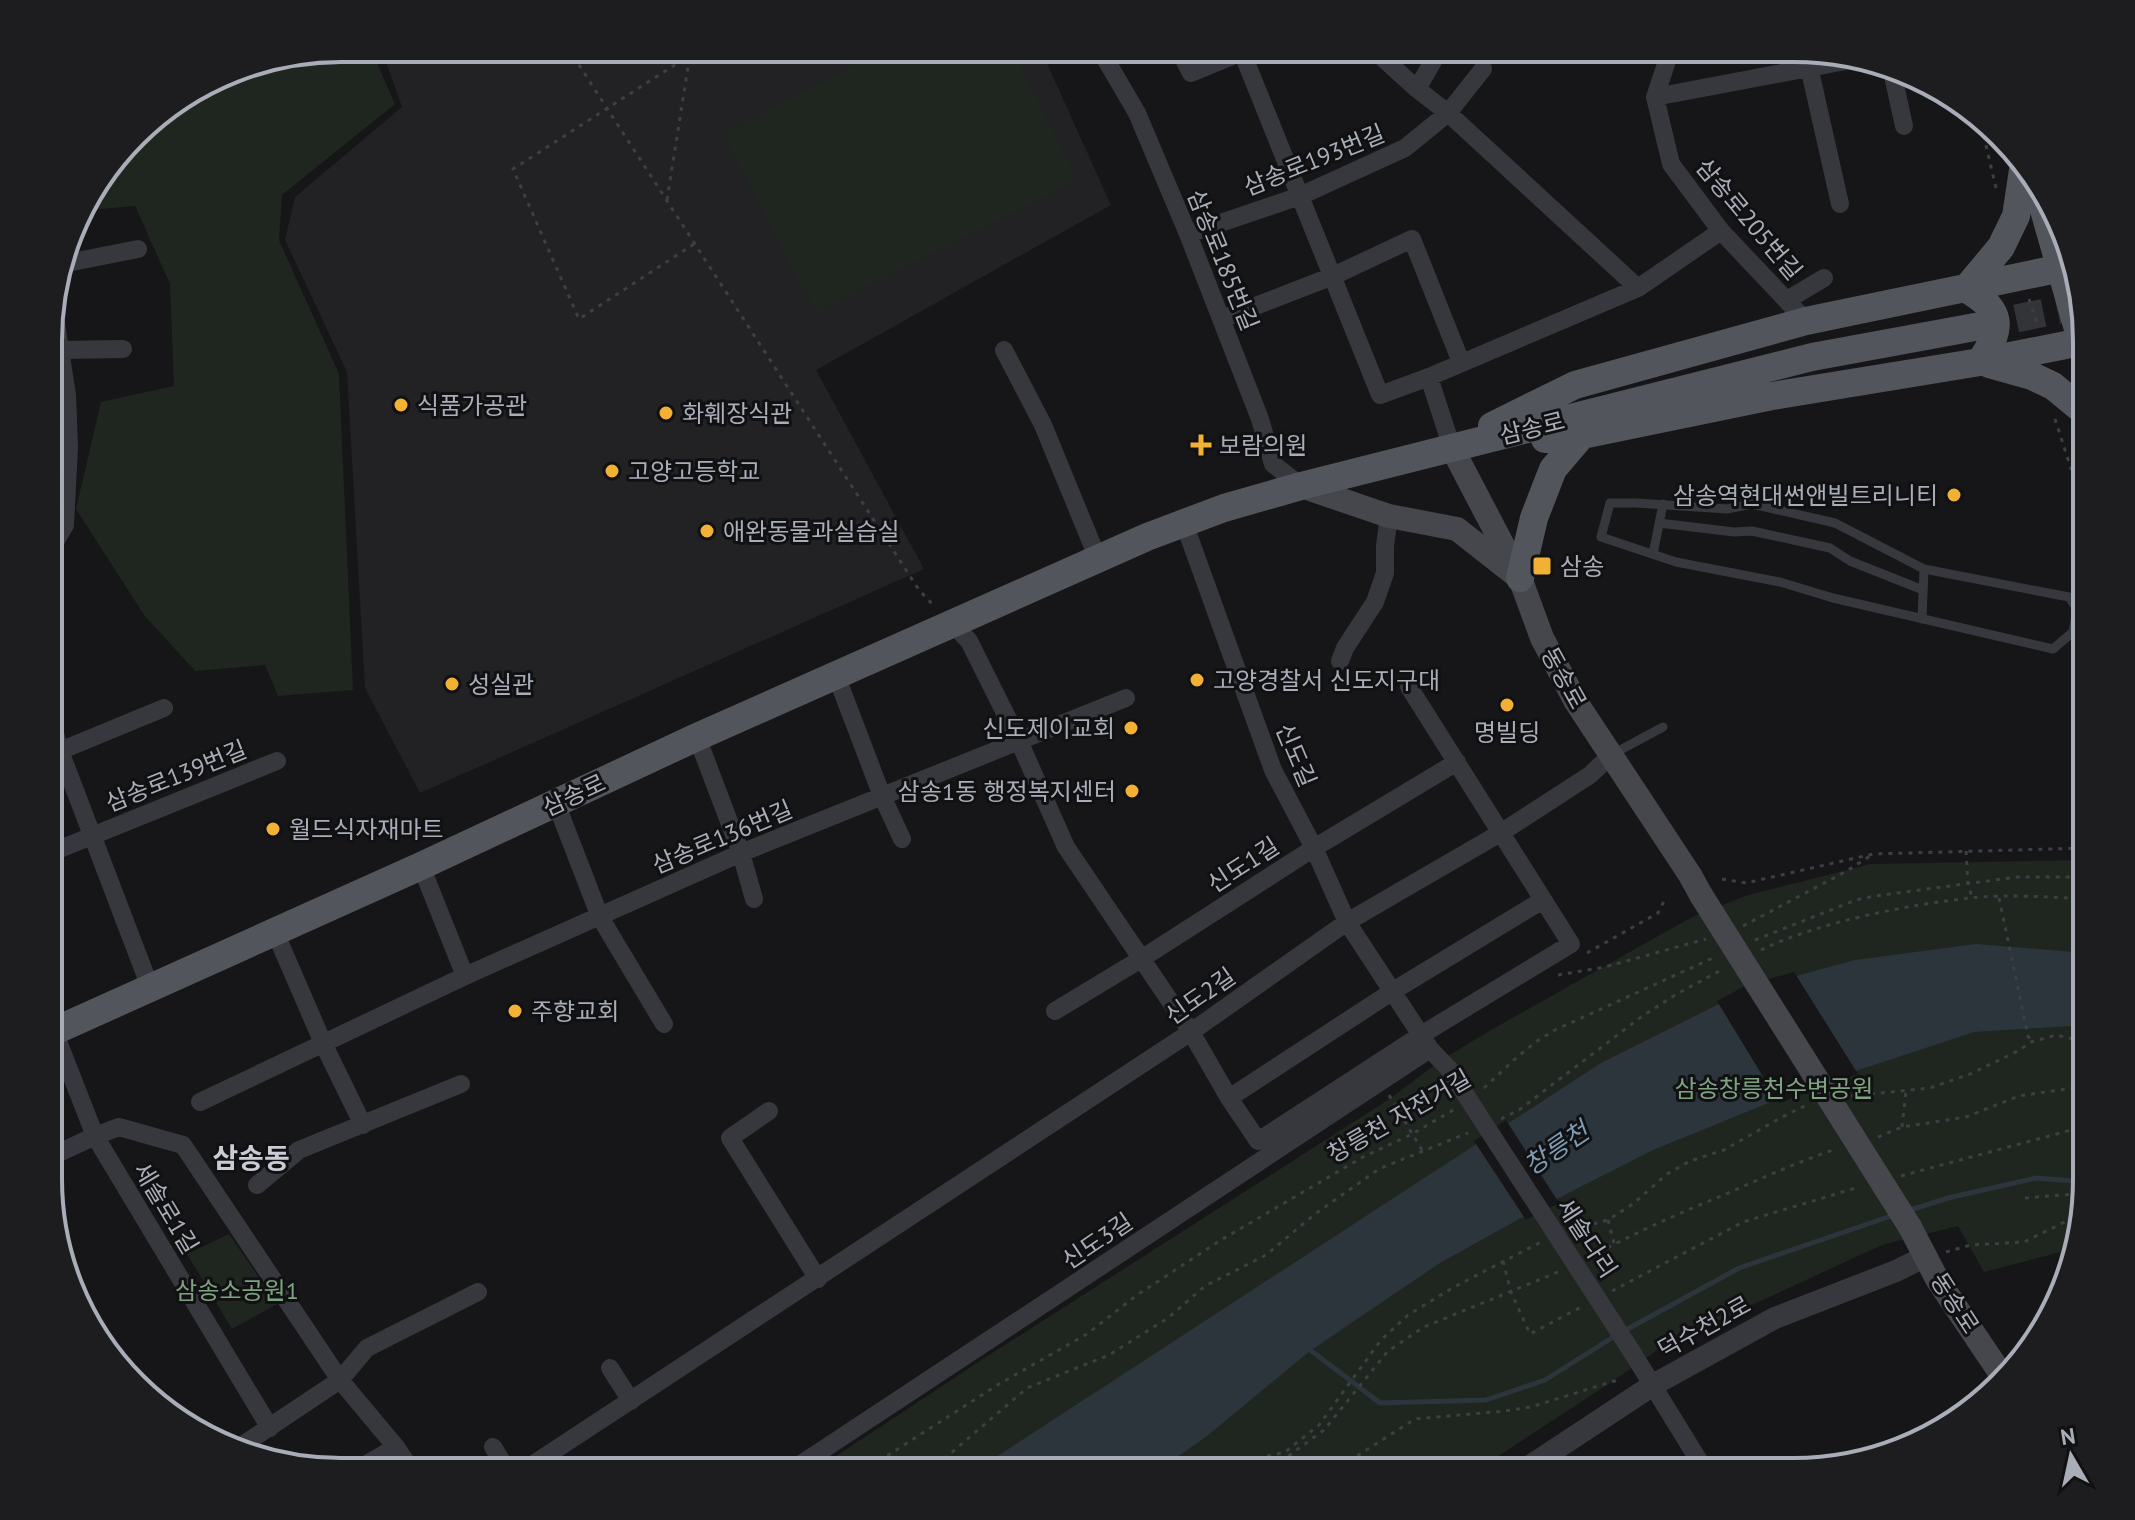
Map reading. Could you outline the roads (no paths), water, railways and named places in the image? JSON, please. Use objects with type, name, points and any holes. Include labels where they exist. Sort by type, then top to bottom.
[{"type":"main road","points":[[1966,289],[2001,247],[2016,216],[2021,180]]},
{"type":"main road","points":[[1452,448],[1575,385],[1796,310],[1966,289],[2063,268]]},
{"type":"main road","points":[[1966,289],[1981,297],[1991,308],[1998,324],[1989,349],[1980,362]]},
{"type":"main road","name":"삼송로","points":[[63,1027],[952,623],[1224,508],[1812,357],[1975,327]]},
{"type":"main road","points":[[1452,448],[1582,435],[1772,396],[1980,362],[2072,343]]},
{"type":"main road","points":[[1980,362],[2032,376],[2053,386],[2072,402]]},
{"type":"main road","points":[[1301,486],[1389,516],[1457,529],[1520,578],[1534,518],[1553,469],[1582,435]]},
{"type":"main road","name":"동송로","points":[[1452,448],[1520,578],[1549,651],[1576,702],[1690,875],[1910,1227],[1936,1254],[1937,1279],[1997,1369]]},
{"type":"street","name":"삼송로185번길","points":[[1108,63],[1137,113],[1188,234],[1260,419],[1273,464],[1301,486]]},
{"type":"street","points":[[1186,63],[1191,73],[1215,63]]},
{"type":"street","points":[[1246,63],[1380,395],[1638,288],[1721,231]]},
{"type":"street","points":[[1388,63],[1448,113],[1638,288]]},
{"type":"street","points":[[1417,89],[1432,63]]},
{"type":"street","points":[[1666,63],[1655,97],[1830,64]]},
{"type":"street","points":[[1808,63],[1840,204]]},
{"type":"street","name":"삼송로193번길","points":[[1188,234],[1300,196],[1405,148],[1448,113],[1483,69]]},
{"type":"street","points":[[1894,81],[1904,126]]},
{"type":"street","name":"삼송로205번길","points":[[1655,97],[1671,164],[1721,231],[1796,310]]},
{"type":"street","points":[[1222,319],[1333,276],[1420,236],[1461,362]]},
{"type":"street","points":[[74,262],[138,249]]},
{"type":"street","points":[[1796,310],[1824,278]]},
{"type":"street","points":[[62,350],[123,349]]},
{"type":"street","points":[[1004,350],[1043,425],[1098,559]]},
{"type":"street","points":[[62,363],[69,447],[62,530]]},
{"type":"street","points":[[1429,377],[1452,448]]},
{"type":"street","points":[[62,399],[67,395]]},
{"type":"street","points":[[1340,661],[1375,602],[1385,573],[1389,516]]},
{"type":"street","name":"신도길","points":[[1184,523],[1273,770],[1314,848],[1347,922],[1425,1042],[1449,1069]]},
{"type":"street","points":[[952,623],[969,641],[1019,741],[1066,847],[1191,1032],[1229,1098],[1393,991],[1543,900],[1409,687]]},
{"type":"street","points":[[836,675],[882,796],[902,839]]},
{"type":"street","name":"삼송로136번길","points":[[200,1102],[465,976],[741,853],[1126,698]]},
{"type":"street","points":[[62,750],[164,708]]},
{"type":"street","points":[[697,737],[741,853],[754,899]]},
{"type":"street","name":"신도2길","points":[[544,1457],[1191,1032],[1347,922],[1502,832],[1590,775],[1611,755]]},
{"type":"street","name":"삼송로139번길","points":[[63,848],[277,761]]},
{"type":"street","name":"신도1길","points":[[1055,1011],[1457,762]]},
{"type":"street","name":"삼송로139번길","points":[[63,769],[93,836],[150,987]]},
{"type":"street","points":[[556,803],[600,917],[664,1024]]},
{"type":"street","points":[[421,866],[465,976]]},
{"type":"street","name":"신도3길","points":[[1229,1098],[1258,1141],[1425,1042],[1571,944],[1543,900]]},
{"type":"street","points":[[275,932],[363,1125]]},
{"type":"street","name":"신도3길","points":[[811,1457],[1378,1083],[1425,1042]]},
{"type":"street","name":"세솔로1길","points":[[63,1058],[95,1136],[270,1428]]},
{"type":"street","name":"세솔다리","points":[[1449,1069],[1697,1458]]},
{"type":"street","points":[[257,1185],[299,1150],[461,1084]]},
{"type":"street","points":[[769,1111],[730,1138],[818,1279]]},
{"type":"street","name":"세솔로1길","points":[[63,1151],[119,1127],[183,1145],[340,1380]]},
{"type":"street","name":"덕수천2로","points":[[1543,1458],[1653,1385],[1775,1318],[1936,1254]]},
{"type":"street","points":[[248,1442],[340,1380],[367,1348],[478,1292]]},
{"type":"street","points":[[610,1368],[631,1401]]},
{"type":"street","points":[[340,1380],[403,1457]]},
{"type":"street","points":[[379,1457],[396,1447]]},
{"type":"street","points":[[493,1447],[499,1457]]},
{"type":"lane","points":[[2072,600],[1924,569],[1835,523],[1752,504],[1727,509],[1610,503],[1601,537],[1676,562],[1780,582],[1833,598],[2053,649],[2072,633]]},
{"type":"lane","points":[[1653,554],[1663,504]]},
{"type":"lane","points":[[1659,523],[1734,532],[1752,531],[1830,548],[1850,561],[1923,590]]},
{"type":"lane","points":[[1922,619],[1924,569]]},
{"type":"lane","points":[[1611,755],[1663,727]]},
{"type":"water","name":"창릉천","points":[[1976,944],[2072,952],[2072,1026],[1974,1032],[1810,1086],[1653,1150],[1440,1263],[1310,1351],[1176,1458],[995,1457],[1601,1063],[1749,989],[1855,960]]},
{"type":"waterway","points":[[1907,1211],[1948,1198],[2036,1178],[2072,1181]]},
{"type":"waterway","points":[[1624,1331],[1739,1268],[1894,1215]]},
{"type":"waterway","points":[[1305,1346],[1380,1403],[1486,1400],[1545,1380],[1615,1336]]},
{"type":"tunnel","points":[[1975,327],[2070,307]]},
{"type":"place","name":"식품가공관","points":[[401,405]]},
{"type":"place","name":"화훼장식관","points":[[666,413]]},
{"type":"place","name":"보람의원","points":[[1201,445]]},
{"type":"place","name":"고양고등학교","points":[[612,471]]},
{"type":"place","name":"삼송역현대썬앤빌트리니티","points":[[1954,495]]},
{"type":"place","name":"애완동물과실습실","points":[[707,531]]},
{"type":"place","name":"삼송","points":[[1542,566]]},
{"type":"place","name":"고양경찰서 신도지구대","points":[[1197,680]]},
{"type":"place","name":"성실관","points":[[452,684]]},
{"type":"place","name":"명빌딩","points":[[1507,705]]},
{"type":"place","name":"신도제이교회","points":[[1131,728]]},
{"type":"place","name":"삼송1동 행정복지센터","points":[[1132,791]]},
{"type":"place","name":"월드식자재마트","points":[[273,829]]},
{"type":"place","name":"주향교회","points":[[515,1011]]},
{"type":"district","name":"삼송동","points":[[251,1157]]},
{"type":"park label","name":"삼송창릉천수변공원","points":[[1774,1088]]},
{"type":"park label","name":"삼송소공원1","points":[[237,1290]]}]
